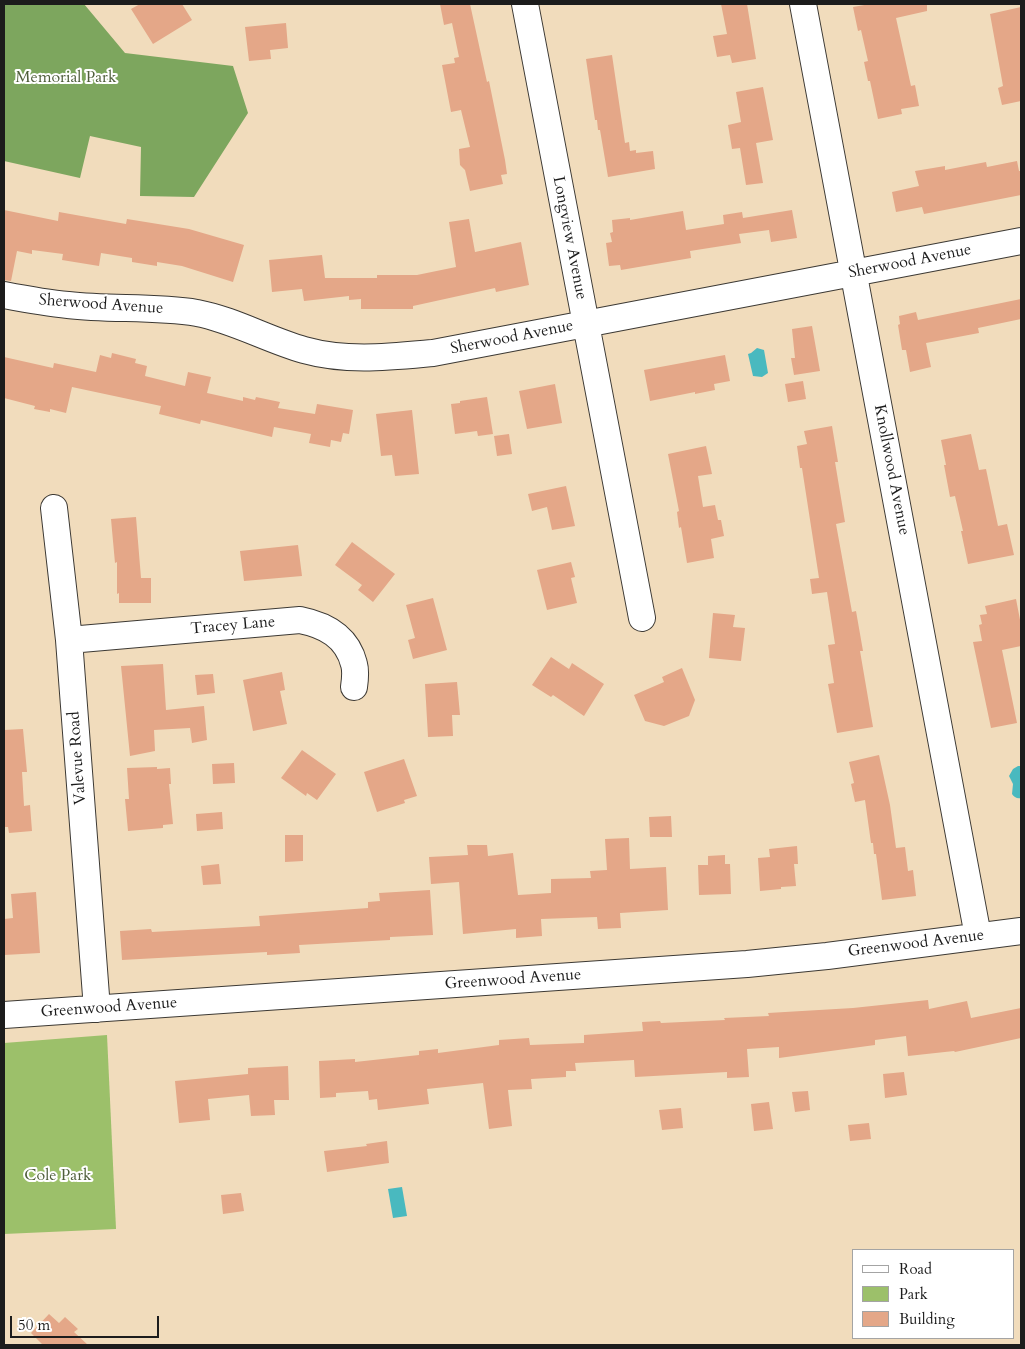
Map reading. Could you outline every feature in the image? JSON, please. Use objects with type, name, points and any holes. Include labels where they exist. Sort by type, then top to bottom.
[{"type":"street","name":"Longview Avenue","points":[[525,4],[642,618]]},
{"type":"street","name":"Knollwood Avenue","points":[[802,4],[978,936]]},
{"type":"street","name":"Sherwood Avenue","points":[[4,296],[68,305],[170,310],[197,314],[232,323],[267,338],[306,350],[342,357],[378,358],[432,353],[1021,241]]},
{"type":"street","name":"Valevue Road","points":[[54,508],[69,640],[97,1009]]},
{"type":"street","name":"Tracey Lane","points":[[69,640],[300,620],[318,624],[334,632],[346,646],[355,665],[354,687]]},
{"type":"street","name":"Greenwood Avenue","points":[[4,1015],[747,964],[827,956],[1021,931]]},
{"type":"green space","name":"Memorial Park","points":[[4,4],[84,4],[125,53],[233,66],[248,113],[194,197],[140,196],[141,147],[90,136],[80,178],[4,161]]},
{"type":"green space","name":"Cole Park","points":[[107,1035],[116,1229],[4,1234],[4,1043]]},
{"type":"water","points":[[757,348],[764,350],[768,373],[762,377],[753,376],[748,354]]},
{"type":"water","points":[[1021,766],[1021,798],[1016,798],[1012,794],[1013,784],[1009,776],[1013,769]]},
{"type":"water","points":[[402,1187],[407,1216],[393,1218],[388,1189]]},
{"type":"building","points":[[140,4],[182,4],[192,20],[153,44],[131,9]]},
{"type":"building","points":[[440,4],[470,4],[487,82],[489,81],[505,160],[507,174],[501,175],[503,184],[470,191],[465,170],[460,165],[459,149],[470,147],[461,110],[451,112],[442,65],[455,63],[454,58],[459,57],[452,23],[444,25]]},
{"type":"building","points":[[721,4],[747,4],[756,59],[732,63],[730,55],[717,57],[713,36],[727,34]]},
{"type":"building","points":[[870,4],[927,4],[927,11],[896,18],[911,86],[915,85],[919,106],[901,109],[902,114],[878,119],[864,62],[868,61],[861,30],[858,31],[853,7]]},
{"type":"building","points":[[1021,7],[1021,101],[1002,105],[998,88],[1003,86],[990,14]]},
{"type":"building","points":[[286,23],[288,48],[270,50],[271,59],[249,61],[245,27]]},
{"type":"building","points":[[612,55],[625,143],[629,142],[630,151],[636,150],[636,153],[653,151],[655,169],[608,177],[600,130],[598,130],[597,120],[595,120],[586,59]]},
{"type":"building","points":[[763,87],[773,140],[756,143],[763,183],[746,185],[740,148],[732,149],[728,125],[741,122],[736,92]]},
{"type":"building","points":[[1017,161],[1019,171],[1021,171],[1021,195],[924,214],[922,207],[896,212],[892,192],[919,186],[915,171],[945,166],[945,170],[986,162],[987,167]]},
{"type":"building","points":[[4,210],[58,221],[59,212],[126,224],[127,219],[189,229],[244,245],[233,282],[182,266],[157,262],[157,266],[132,262],[132,258],[101,253],[99,266],[62,260],[63,254],[32,250],[32,254],[17,251],[11,281],[4,280]]},
{"type":"building","points":[[792,210],[797,238],[771,242],[769,230],[739,234],[741,243],[690,251],[691,258],[621,270],[620,265],[609,266],[606,243],[612,242],[610,233],[613,232],[612,220],[630,218],[630,220],[683,211],[686,230],[724,224],[723,215],[742,212],[743,218]]},
{"type":"building","points":[[469,219],[475,252],[521,242],[529,285],[496,292],[495,288],[413,306],[413,309],[361,309],[361,299],[349,300],[349,296],[304,301],[302,289],[272,292],[269,260],[322,255],[325,278],[377,278],[377,275],[417,275],[456,267],[449,222]]},
{"type":"building","points":[[1021,299],[1021,319],[978,328],[979,333],[926,343],[931,367],[910,372],[906,350],[902,350],[898,325],[900,324],[899,316],[916,312],[918,320]]},
{"type":"building","points":[[812,326],[820,371],[794,375],[791,358],[795,358],[792,329]]},
{"type":"building","points":[[112,353],[136,359],[135,363],[147,366],[145,376],[185,386],[188,372],[211,377],[207,393],[243,401],[243,397],[255,400],[256,397],[280,402],[278,408],[315,414],[317,404],[353,410],[349,434],[343,433],[341,442],[331,440],[330,447],[309,443],[311,434],[274,427],[272,437],[201,420],[200,424],[159,414],[161,406],[72,387],[66,413],[50,409],[50,412],[34,409],[35,406],[4,398],[4,357],[53,368],[54,363],[96,372],[100,355],[111,358]]},
{"type":"building","points":[[725,355],[730,381],[714,384],[715,390],[650,401],[644,370]]},
{"type":"building","points":[[803,381],[806,399],[788,402],[785,384]]},
{"type":"building","points":[[555,384],[562,423],[527,429],[519,391]]},
{"type":"building","points":[[487,397],[493,434],[478,436],[477,431],[455,434],[451,404]]},
{"type":"building","points":[[412,410],[419,474],[395,476],[392,455],[381,456],[376,414]]},
{"type":"building","points":[[832,426],[838,462],[835,462],[845,522],[836,524],[852,612],[856,611],[863,651],[860,651],[873,727],[837,733],[828,684],[834,683],[828,645],[835,644],[827,592],[812,594],[810,579],[819,578],[797,446],[807,444],[804,431]]},
{"type":"building","points":[[509,434],[512,454],[497,456],[494,436]]},
{"type":"building","points":[[971,434],[979,470],[986,469],[998,526],[1007,524],[1014,555],[968,564],[955,496],[950,497],[941,440]]},
{"type":"building","points":[[706,446],[712,474],[698,476],[703,507],[715,505],[718,520],[721,520],[724,536],[711,539],[714,558],[687,563],[681,527],[679,528],[677,512],[679,511],[668,454]]},
{"type":"building","points":[[566,486],[575,526],[552,530],[547,507],[532,511],[528,494]]},
{"type":"building","points":[[136,517],[141,578],[151,578],[151,603],[119,603],[119,593],[117,594],[117,562],[115,563],[111,519]]},
{"type":"building","points":[[352,542],[395,574],[373,602],[358,590],[362,585],[335,565]]},
{"type":"building","points":[[298,545],[302,576],[244,581],[240,551]]},
{"type":"building","points":[[571,562],[575,577],[571,578],[577,603],[547,610],[537,570]]},
{"type":"building","points":[[433,598],[447,650],[413,659],[408,640],[415,638],[406,605]]},
{"type":"building","points":[[1016,599],[1021,625],[1021,646],[1002,650],[1017,723],[991,728],[973,642],[982,641],[979,625],[982,624],[980,615],[987,614],[985,606]]},
{"type":"building","points":[[713,613],[735,615],[733,627],[745,628],[741,661],[709,658]]},
{"type":"building","points":[[551,657],[569,669],[572,663],[604,684],[584,716],[553,695],[551,697],[532,685]]},
{"type":"building","points":[[163,664],[166,710],[204,706],[207,740],[192,743],[190,728],[154,730],[155,751],[130,756],[121,666]]},
{"type":"building","points":[[682,668],[695,700],[689,716],[664,726],[645,721],[634,695],[664,682],[662,677]]},
{"type":"building","points":[[282,672],[285,690],[280,691],[287,724],[253,731],[243,680]]},
{"type":"building","points":[[213,674],[215,693],[197,695],[195,675]]},
{"type":"building","points":[[457,682],[460,715],[452,715],[453,736],[428,737],[425,684]]},
{"type":"building","points":[[23,729],[27,772],[22,772],[24,806],[30,805],[32,831],[9,833],[8,827],[4,827],[4,730]]},
{"type":"building","points":[[302,750],[336,774],[317,800],[307,793],[306,796],[281,778]]},
{"type":"building","points":[[879,755],[890,805],[896,848],[905,847],[908,871],[913,870],[916,896],[882,900],[876,854],[874,854],[873,843],[871,843],[865,800],[855,802],[851,784],[854,783],[849,762]]},
{"type":"building","points":[[404,759],[417,796],[404,800],[405,803],[377,812],[364,772]]},
{"type":"building","points":[[234,763],[235,783],[213,784],[212,764]]},
{"type":"building","points":[[157,767],[157,769],[170,768],[171,784],[169,784],[173,824],[163,825],[163,828],[128,831],[125,799],[129,799],[127,768]]},
{"type":"building","points":[[222,812],[223,829],[197,831],[196,814]]},
{"type":"building","points":[[671,816],[672,837],[650,837],[649,817]]},
{"type":"building","points":[[285,835],[303,835],[303,861],[285,862]]},
{"type":"building","points":[[629,838],[630,869],[666,867],[668,910],[620,913],[621,928],[598,929],[597,917],[541,919],[542,936],[516,938],[516,929],[463,934],[459,882],[431,884],[429,857],[468,855],[467,845],[487,845],[488,856],[513,853],[518,895],[551,893],[551,879],[591,878],[590,871],[607,870],[605,839]]},
{"type":"building","points":[[797,846],[798,864],[794,864],[796,886],[760,891],[758,858],[770,857],[769,849]]},
{"type":"building","points":[[725,855],[725,864],[730,864],[731,894],[699,895],[698,865],[708,865],[708,856]]},
{"type":"building","points":[[219,864],[221,884],[203,885],[201,866]]},
{"type":"building","points":[[430,890],[433,935],[390,937],[390,940],[299,945],[300,953],[267,955],[267,952],[122,960],[120,931],[151,929],[152,932],[260,926],[259,916],[368,908],[368,902],[380,901],[379,893]]},
{"type":"building","points":[[36,892],[40,953],[4,955],[4,919],[13,918],[11,894]]},
{"type":"building","points":[[928,1000],[929,1009],[967,1001],[971,1018],[1021,1008],[1021,1038],[955,1052],[908,1056],[906,1036],[875,1040],[875,1045],[779,1058],[779,1047],[747,1049],[749,1077],[727,1078],[727,1072],[635,1077],[634,1060],[575,1063],[576,1071],[566,1071],[566,1077],[531,1079],[532,1089],[508,1090],[512,1126],[489,1129],[483,1083],[427,1089],[429,1104],[378,1110],[377,1099],[369,1100],[368,1091],[336,1093],[336,1097],[320,1098],[319,1061],[355,1059],[355,1062],[419,1055],[419,1051],[438,1049],[438,1053],[499,1045],[499,1040],[529,1038],[530,1045],[584,1043],[584,1035],[643,1031],[642,1022],[725,1020],[724,1018],[769,1016],[768,1013],[853,1008]]},
{"type":"building","points":[[288,1066],[289,1100],[274,1100],[275,1115],[251,1116],[249,1095],[208,1099],[210,1120],[179,1123],[175,1081],[248,1074],[248,1068]]},
{"type":"building","points":[[904,1072],[907,1095],[885,1098],[883,1074]]},
{"type":"building","points":[[808,1091],[810,1110],[795,1112],[792,1092]]},
{"type":"building","points":[[769,1102],[773,1129],[754,1131],[751,1104]]},
{"type":"building","points":[[681,1108],[683,1128],[662,1130],[659,1110]]},
{"type":"building","points":[[869,1123],[871,1139],[850,1141],[848,1125]]},
{"type":"building","points":[[387,1141],[389,1163],[327,1172],[324,1151],[367,1146],[366,1144]]},
{"type":"building","points":[[241,1193],[244,1211],[223,1214],[221,1195]]},
{"type":"building","points":[[49,1314],[59,1323],[65,1317],[78,1329],[74,1332],[88,1345],[43,1345],[31,1333]]}]
